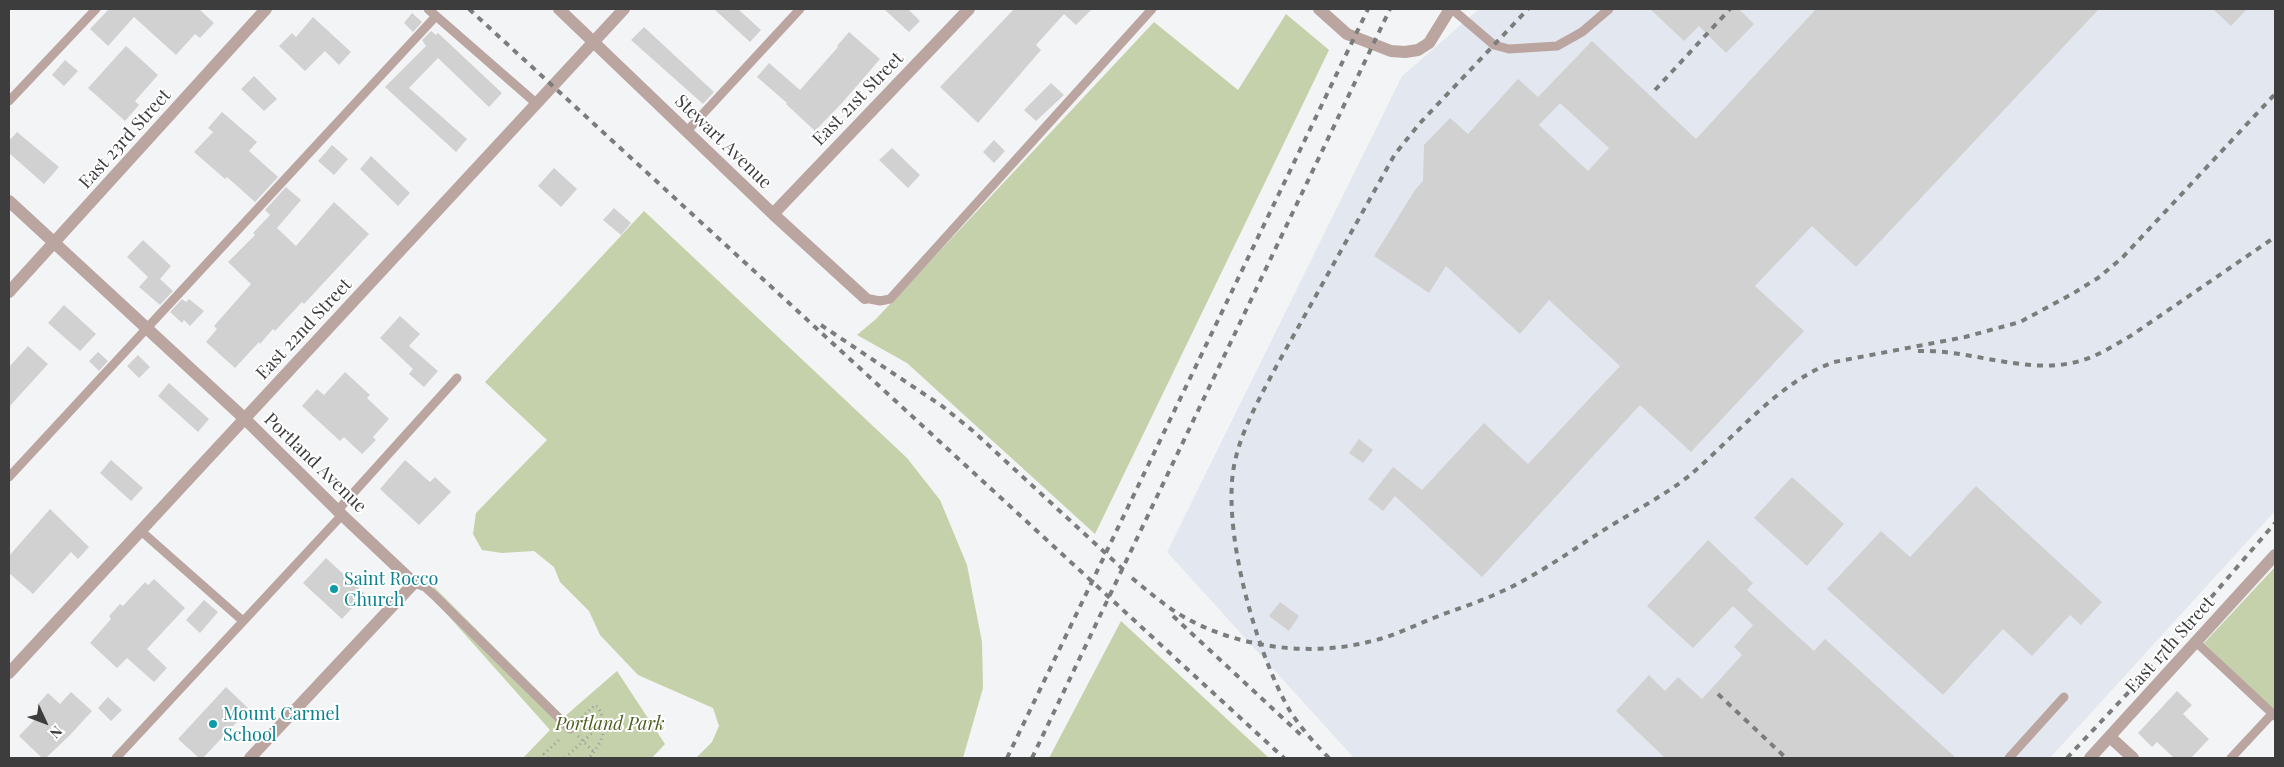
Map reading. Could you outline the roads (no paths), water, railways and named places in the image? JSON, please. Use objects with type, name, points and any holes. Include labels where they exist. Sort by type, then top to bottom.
[{"type":"street","name":"East 23rd Street","points":[[9,292],[266,9]]},
{"type":"street","name":"Stewart Avenue","points":[[559,9],[773,214],[865,298]]},
{"type":"street","name":"East 22nd Street","points":[[9,673],[624,9]]},
{"type":"street","name":"East 21st Street","points":[[773,214],[968,9]]},
{"type":"street","points":[[1319,9],[1347,34],[1391,51],[1405,52],[1418,50],[1429,43],[1451,9]]},
{"type":"street","name":"Portland Avenue","points":[[9,201],[245,419],[340,513],[414,582]]},
{"type":"street","name":"East 17th Street","points":[[2090,758],[2275,555]]},
{"type":"street","points":[[250,758],[414,582]]},
{"type":"street","points":[[2110,736],[2133,758]]},
{"type":"lane","points":[[9,100],[96,9]]},
{"type":"lane","points":[[428,9],[537,104]]},
{"type":"lane","points":[[687,131],[800,9]]},
{"type":"lane","points":[[865,298],[880,301],[890,299],[1152,9]]},
{"type":"lane","points":[[1451,9],[1494,45],[1509,49],[1557,46],[1582,32],[1609,9]]},
{"type":"lane","points":[[9,477],[436,16]]},
{"type":"lane","points":[[116,758],[340,513],[457,378]]},
{"type":"lane","points":[[140,531],[243,621]]},
{"type":"lane","name":"Portland Avenue","points":[[414,582],[425,587],[437,598],[570,729]]},
{"type":"lane","points":[[2196,642],[2274,715],[2231,758]]},
{"type":"lane","points":[[2008,758],[2064,697]]},
{"type":"railway","points":[[469,9],[1284,758]]},
{"type":"railway","points":[[1007,758],[1368,9]]},
{"type":"railway","points":[[1032,758],[1390,9]]},
{"type":"railway","points":[[1329,758],[1308,736],[1290,711],[1266,659],[1255,628],[1238,562],[1233,530],[1233,472],[1239,445],[1250,418],[1276,367],[1395,154],[1420,123],[1528,9]]},
{"type":"railway","points":[[1655,90],[1730,9]]},
{"type":"railway","points":[[1132,578],[1170,608],[1205,627],[1227,636],[1250,642],[1297,649],[1321,649],[1377,640],[1489,597],[1534,575],[1678,484],[1706,461],[1775,397],[1814,371],[1834,362],[1965,337],[2020,322],[2098,278],[2122,258],[2275,94]]},
{"type":"railway","points":[[1918,351],[1938,351],[2019,364],[2040,365],[2060,365],[2087,359],[2132,335],[2275,237]]},
{"type":"railway","points":[[821,325],[942,406],[973,431],[1127,573]]},
{"type":"railway","points":[[2067,758],[2141,679],[2275,523]]},
{"type":"railway","points":[[1173,616],[1301,735]]},
{"type":"railway","points":[[1718,694],[1786,758]]},
{"type":"place","name":"Saint Rocco Church","points":[[334,589]]},
{"type":"place","name":"Mount Carmel School","points":[[213,724]]},
{"type":"park label","name":"Portland Park","points":[[610,724]]}]
